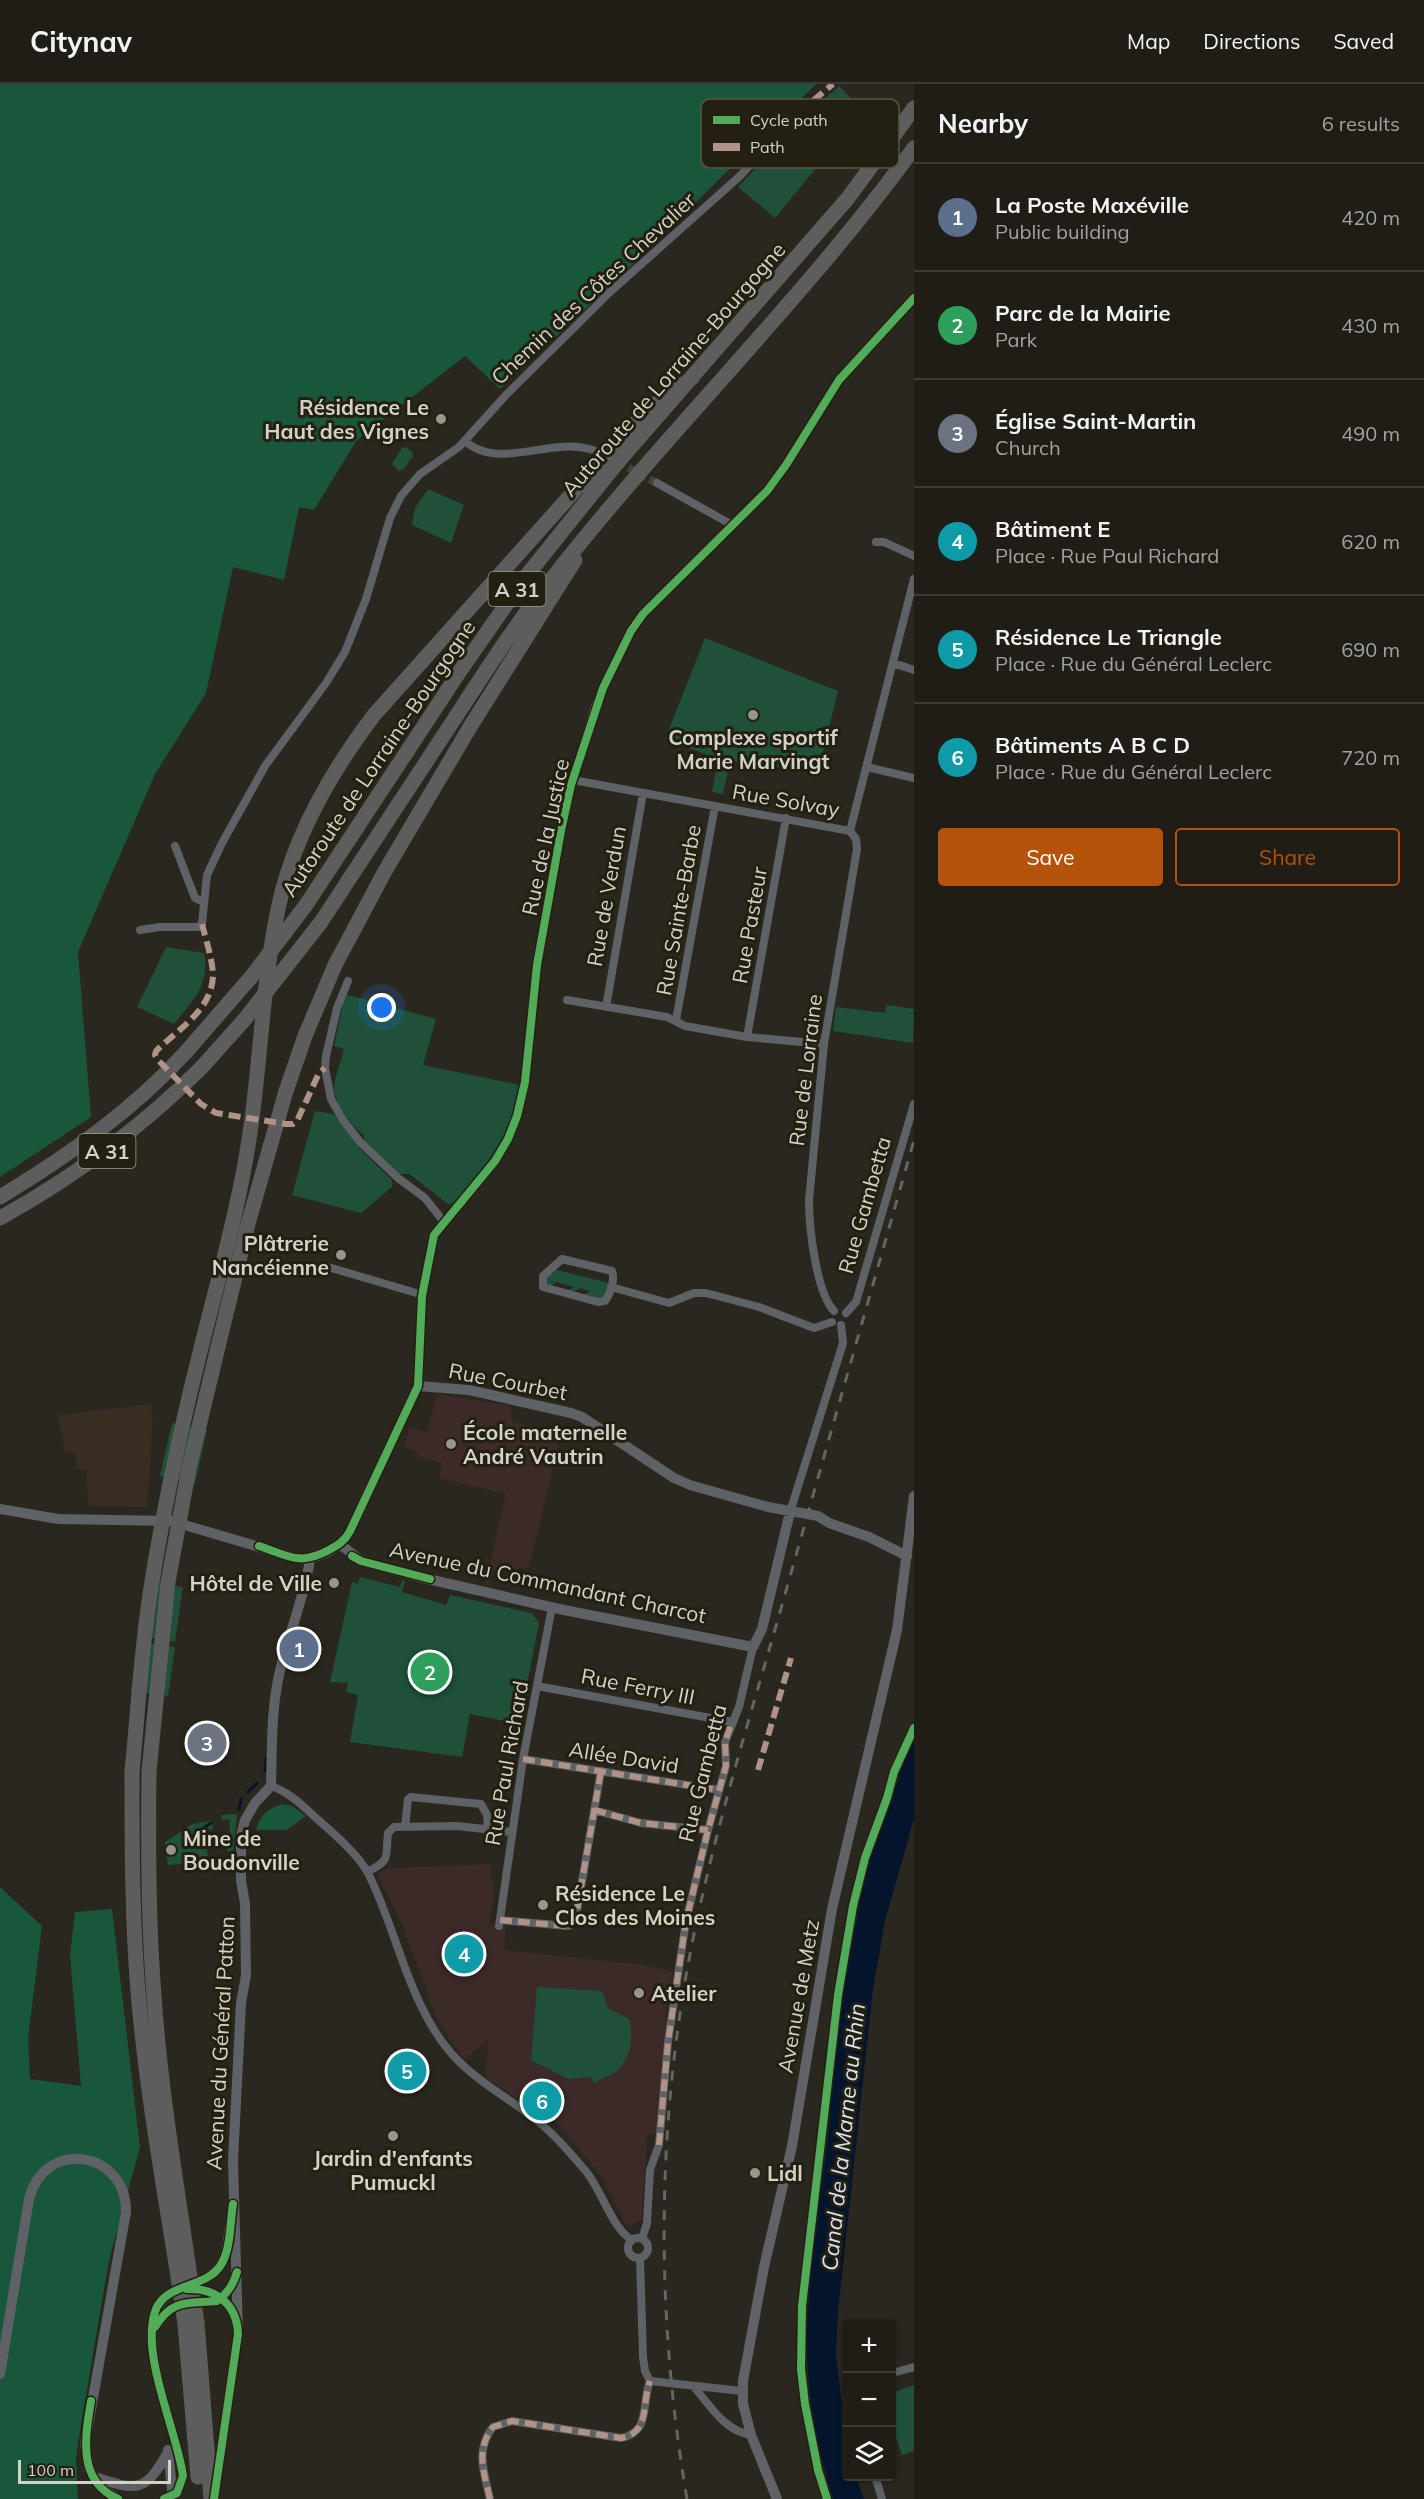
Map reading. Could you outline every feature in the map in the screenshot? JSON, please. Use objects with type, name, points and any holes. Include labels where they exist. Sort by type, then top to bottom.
[{"type":"highway","name":"Autoroute de Lorraine-Bourgogne","points":[[899,128],[914,108]]},
{"type":"highway","name":"Autoroute de Lorraine-Bourgogne","points":[[0,1218],[54,1187],[118,1142],[202,1068],[270,989],[321,922],[493,661],[552,578],[675,430],[820,268],[880,195],[914,148]]},
{"type":"highway","name":"Autoroute de Lorraine-Bourgogne","points":[[0,1197],[69,1154],[163,1078],[252,976],[306,906],[465,664],[524,579],[610,472],[848,198],[870,168]]},
{"type":"highway","points":[[212,2499],[182,2264],[154,1998],[148,1872],[149,1771],[168,1582],[242,1180],[278,910],[294,855],[311,815],[338,766],[360,733],[432,649],[647,410],[692,378]]},
{"type":"highway","points":[[182,2264],[153,2126],[139,2002],[134,1908],[132,1771],[149,1606],[173,1464],[248,1224],[286,1091],[305,1036],[335,965],[391,860],[508,664],[569,573],[594,526]]},
{"type":"highway","points":[[191,2324],[200,2499]]},
{"type":"main road","name":"Avenue de Metz","points":[[777,2499],[751,2435],[742,2391],[754,2314],[792,2146],[832,1910],[897,1630],[910,1559],[914,1496]]},
{"type":"street","name":"Chemin des Côtes Chevalier","points":[[141,930],[160,927],[198,927],[202,924],[207,875],[249,792],[278,745],[321,690],[345,652],[366,599],[396,504],[420,474],[465,441],[506,395],[610,292],[747,168]]},
{"type":"street","name":"Rue de la Justice","points":[[418,1386],[423,1294],[434,1235],[495,1161],[517,1116],[525,1082],[545,920],[561,831],[573,780],[595,706],[634,626],[662,593],[734,526],[766,491],[782,471],[849,368],[914,298]]},
{"type":"street","points":[[465,441],[477,450],[498,455],[561,445],[578,446],[598,452]]},
{"type":"street","points":[[657,483],[734,526]]},
{"type":"street","points":[[876,542],[884,542],[914,556]]},
{"type":"street","points":[[850,831],[914,579]]},
{"type":"street","points":[[893,663],[914,670]]},
{"type":"street","points":[[867,766],[914,778]]},
{"type":"street","name":"Rue Solvay","points":[[573,780],[850,831]]},
{"type":"street","name":"Rue de Verdun","points":[[606,1006],[643,793]]},
{"type":"street","name":"Rue Sainte-Barbe","points":[[676,1020],[715,806]]},
{"type":"street","name":"Rue Pasteur","points":[[747,1037],[786,818]]},
{"type":"street","name":"Rue de Lorraine","points":[[834,1311],[822,1292],[809,1215],[824,1044],[857,849],[855,836],[850,831]]},
{"type":"street","points":[[175,846],[195,898],[204,902]]},
{"type":"street","points":[[348,981],[337,1008],[326,1056],[325,1068],[331,1099],[360,1142],[398,1178],[425,1198],[444,1222]]},
{"type":"street","points":[[567,1000],[676,1020],[685,1026],[747,1037],[824,1044]]},
{"type":"street","name":"Rue Gambetta","points":[[846,1313],[856,1302],[914,1104]]},
{"type":"street","points":[[566,1259],[608,1268],[614,1276],[611,1287],[605,1300],[598,1302],[547,1290],[543,1287],[542,1280],[556,1262],[566,1259]]},
{"type":"street","points":[[324,1270],[328,1267],[423,1294]]},
{"type":"street","points":[[611,1287],[669,1303],[694,1293],[706,1293],[759,1307],[814,1328],[832,1322],[841,1325],[847,1321],[846,1313],[841,1309],[834,1311],[832,1322]]},
{"type":"street","name":"Rue Gambetta","points":[[642,2239],[647,2223],[650,2170],[659,2145],[664,2077],[686,1921],[726,1766],[725,1742],[744,1689],[753,1647],[762,1629],[790,1512],[843,1343],[841,1325]]},
{"type":"street","points":[[0,1509],[58,1519],[171,1521],[296,1558],[310,1559],[340,1544],[350,1531],[418,1386]]},
{"type":"street","name":"Rue Courbet","points":[[418,1386],[469,1390],[571,1413],[582,1417],[674,1478],[690,1485],[790,1512],[818,1516],[829,1523],[869,1537],[910,1559]]},
{"type":"street","name":"Avenue du Commandant Charcot","points":[[340,1544],[361,1561],[491,1594],[753,1647]]},
{"type":"street","points":[[310,1559],[307,1580],[278,1678],[274,1702],[272,1786],[289,1794],[309,1812],[367,1872],[421,2004],[441,2041],[455,2059],[477,2079],[523,2110],[550,2132],[593,2180],[621,2230],[632,2240]]},
{"type":"street","name":"Rue Paul Richard","points":[[552,1607],[523,1759],[499,1923],[568,1926],[575,1922],[594,1810]]},
{"type":"street","name":"Rue Ferry III","points":[[537,1686],[732,1722]]},
{"type":"street","name":"Allée David","points":[[523,1759],[719,1790]]},
{"type":"street","points":[[601,1771],[594,1810],[640,1823],[708,1830]]},
{"type":"street","name":"Avenue du Général Patton","points":[[212,2499],[238,2334],[239,2300],[233,2205],[233,2161],[241,2003],[246,1975],[241,1836],[245,1820],[255,1803],[272,1786]]},
{"type":"street","points":[[405,1827],[408,1799],[411,1797],[481,1804],[487,1815],[488,1829]]},
{"type":"street","points":[[367,1872],[386,1860],[388,1833],[391,1829],[457,1826],[511,1832]]},
{"type":"street","points":[[0,2374],[29,2199],[34,2182],[43,2172],[64,2160],[83,2160],[97,2164],[116,2178],[126,2202],[123,2233],[86,2433],[87,2464],[100,2487],[118,2499]]},
{"type":"street","name":"Avenue du Général Patton","points":[[170,2429],[154,2355],[154,2318],[159,2304],[172,2293],[209,2277],[222,2264],[233,2205]]},
{"type":"street","points":[[636,2238],[647,2243],[647,2253],[640,2258],[630,2254],[628,2249],[632,2240],[636,2238]]},
{"type":"street","points":[[490,2499],[480,2455],[483,2444],[493,2427],[512,2421],[621,2438],[639,2432],[643,2422],[645,2398],[650,2381],[645,2371],[643,2357],[640,2258]]},
{"type":"street","points":[[154,2329],[168,2310],[179,2304],[190,2301],[217,2301],[232,2286],[237,2272]]},
{"type":"street","points":[[180,2289],[197,2289],[220,2298],[237,2316]]},
{"type":"street","points":[[896,2372],[914,2367]]},
{"type":"street","points":[[650,2381],[695,2388],[742,2391]]},
{"type":"street","points":[[695,2388],[733,2431],[751,2435]]},
{"type":"street","points":[[170,2429],[168,2452],[170,2498]]},
{"type":"street","points":[[170,2429],[183,2476],[182,2484],[170,2498]]},
{"type":"street","points":[[95,2477],[121,2487],[140,2486],[156,2473],[168,2452]]},
{"type":"street","points":[[877,2481],[882,2499]]},
{"type":"shaded area","points":[[437,1394],[507,1405],[511,1408],[512,1422],[561,1433],[529,1568],[494,1570],[489,1586],[485,1585],[506,1494],[439,1478],[442,1463],[418,1457],[419,1452],[404,1448],[409,1428],[427,1432]]},
{"type":"shaded area","points":[[150,1404],[153,1417],[147,1507],[88,1506],[86,1470],[77,1470],[75,1453],[65,1452],[58,1415]]},
{"type":"shaded area","points":[[491,1864],[492,1881],[495,1888],[489,1925],[506,1926],[504,1950],[644,1965],[673,1972],[665,2016],[667,2020],[656,2134],[647,2134],[642,2219],[627,2227],[602,2177],[557,2123],[486,2078],[488,2039],[465,2060],[455,2047],[436,2017],[404,1929],[378,1877],[380,1872],[389,1868]]},
{"type":"green space","points":[[0,84],[816,84],[801,99],[701,99],[701,168],[731,168],[625,272],[500,389],[465,356],[356,441],[314,510],[299,507],[284,580],[233,567],[206,693],[155,774],[78,952],[91,1117],[0,1177]]},
{"type":"green space","points":[[839,86],[851,99],[825,99]]},
{"type":"green space","points":[[756,168],[816,168],[775,218],[738,187]]},
{"type":"green space","points":[[406,447],[413,456],[403,470],[399,471],[392,464],[402,448]]},
{"type":"green space","points":[[428,489],[464,505],[451,543],[412,525],[415,508]]},
{"type":"green space","name":"Complexe sportif Marie Marvingt","points":[[705,638],[838,691],[818,772],[730,761],[723,794],[712,792],[718,759],[665,739]]},
{"type":"green space","points":[[166,947],[204,953],[205,974],[202,983],[188,1007],[174,1024],[137,1007]]},
{"type":"green space","points":[[345,994],[436,1019],[423,1065],[520,1085],[511,1120],[504,1135],[477,1176],[454,1203],[448,1204],[409,1174],[399,1174],[364,1140],[364,1135],[354,1127],[336,1099],[334,1087],[344,1049],[334,1046]]},
{"type":"green space","points":[[887,1005],[914,1009],[913,1043],[833,1031],[836,1007],[885,1013]]},
{"type":"green space","points":[[315,1111],[334,1114],[361,1150],[392,1180],[392,1187],[361,1213],[292,1195]]},
{"type":"green space","points":[[553,1269],[609,1283],[606,1297],[600,1299],[584,1295],[590,1291],[580,1288],[573,1292],[568,1291],[574,1287],[556,1282],[552,1286],[546,1285],[545,1279]]},
{"type":"green space","points":[[172,1423],[207,1430],[195,1484],[160,1476]]},
{"type":"green space","points":[[360,1577],[400,1587],[402,1580],[405,1581],[402,1592],[446,1605],[450,1595],[532,1613],[539,1623],[519,1724],[470,1714],[462,1757],[350,1742],[358,1695],[346,1692],[348,1683],[330,1682],[352,1582],[358,1584]]},
{"type":"green space","points":[[146,1582],[183,1587],[175,1642],[139,1636]]},
{"type":"green space","points":[[138,1641],[175,1647],[168,1696],[131,1691]]},
{"type":"green space","points":[[283,1804],[292,1806],[306,1816],[287,1830],[256,1830],[265,1813]]},
{"type":"green space","points":[[222,1815],[237,1815],[233,1855],[225,1848],[224,1843],[231,1842],[229,1819],[222,1820]]},
{"type":"green space","points":[[212,1821],[213,1829],[205,1833],[208,1856],[185,1864],[168,1865],[165,1842],[192,1824]]},
{"type":"green space","points":[[0,1887],[42,1926],[28,2038],[30,2079],[81,2086],[70,1955],[75,1912],[112,1909],[140,2147],[109,2260],[76,2458],[78,2499],[0,2499]]},
{"type":"green space","points":[[537,1987],[602,1991],[608,2008],[629,2019],[631,2038],[629,2052],[619,2069],[594,2083],[590,2077],[568,2079],[531,2060]]},
{"type":"green space","points":[[914,2385],[914,2451],[902,2455],[896,2438],[896,2392]]},
{"type":"water","name":"Canal de la Marne au Rhin","points":[[914,1737],[914,1819],[885,1921],[873,1989],[838,2312],[836,2355],[842,2405],[842,2481],[857,2481],[864,2499],[833,2499],[818,2445],[809,2389],[807,2326],[811,2274],[850,1951],[866,1874],[900,1776],[897,1774]]},
{"type":"waterway","points":[[265,1771],[266,1758]]},
{"type":"waterway","points":[[248,1792],[257,1783]]},
{"type":"waterway","points":[[239,1809],[241,1799]]},
{"type":"waterway","points":[[205,1827],[211,1823]]},
{"type":"waterway","points":[[191,1838],[203,1832]]},
{"type":"tunnel","points":[[618,462],[657,483]]},
{"type":"railway","points":[[687,2499],[670,2367],[664,2234],[665,2168],[670,2102],[687,1970],[707,1876],[731,1783],[914,1140]]},
{"type":"marked path","points":[[815,99],[833,84]]},
{"type":"marked path","points":[[202,924],[213,974],[211,987],[207,998],[193,1018],[156,1051],[155,1055],[159,1061],[201,1104],[216,1113],[286,1124],[293,1124],[297,1121],[319,1073],[325,1068]]},
{"type":"marked path","points":[[758,1770],[791,1658]]},
{"type":"marked path","points":[[659,2145],[668,2042],[686,1921],[726,1766],[725,1742],[732,1722]]},
{"type":"marked path","points":[[523,1759],[719,1790]]},
{"type":"marked path","points":[[500,1920],[568,1926],[575,1922],[601,1771]]},
{"type":"marked path","points":[[594,1810],[641,1823],[708,1830]]},
{"type":"marked path","points":[[490,2499],[482,2462],[484,2444],[493,2427],[512,2421],[621,2438],[630,2435],[641,2424],[650,2381]]},
{"type":"cycle path","points":[[259,1546],[294,1558],[310,1558],[344,1540],[418,1386],[422,1296],[434,1235],[495,1161],[508,1139],[517,1116],[525,1082],[537,965],[571,785],[603,688],[631,631],[643,614],[767,491],[839,380],[914,298]]},
{"type":"cycle path","points":[[352,1556],[361,1561],[430,1579]]},
{"type":"cycle path","points":[[827,2499],[818,2470],[805,2404],[801,2369],[802,2306],[838,1995],[853,1906],[865,1858],[894,1772],[914,1728]]},
{"type":"cycle path","points":[[164,2499],[177,2493],[183,2476],[155,2369],[152,2327],[156,2309],[161,2300],[169,2294],[207,2277],[222,2263],[229,2242],[233,2204]]},
{"type":"cycle path","points":[[155,2327],[168,2311],[182,2304],[217,2301],[230,2288],[237,2272]]},
{"type":"cycle path","points":[[187,2289],[207,2291],[216,2295],[229,2306],[237,2323],[238,2334],[214,2499]]},
{"type":"cycle path","points":[[91,2401],[86,2443],[90,2470],[105,2491],[118,2499]]},
{"type":"place","name":"Résidence Le Haut des Vignes","points":[[441,419]]},
{"type":"place","name":"Complexe sportif Marie Marvingt","points":[[753,715]]},
{"type":"place","name":"Plâtrerie Nancéienne","points":[[341,1255]]},
{"type":"place","name":"École maternelle André Vautrin","points":[[451,1444]]},
{"type":"place","name":"Hôtel de Ville","points":[[334,1583]]},
{"type":"place","name":"La Poste Maxéville","points":[[299,1649]]},
{"type":"place","name":"Parc de la Mairie","points":[[430,1672]]},
{"type":"place","name":"Église Saint-Martin","points":[[207,1743]]},
{"type":"place","name":"Mine de Boudonville","points":[[171,1850]]},
{"type":"place","name":"Résidence Le Clos des Moines","points":[[543,1905]]},
{"type":"place","name":"Bâtiment E","points":[[464,1954]]},
{"type":"place","name":"Atelier","points":[[639,1993]]},
{"type":"place","name":"Résidence Le Triangle","points":[[407,2071]]},
{"type":"place","name":"Bâtiments A B C D","points":[[542,2101]]},
{"type":"place","name":"Jardin d'enfants Pumuckl","points":[[393,2136]]},
{"type":"place","name":"Lidl","points":[[755,2173]]}]
